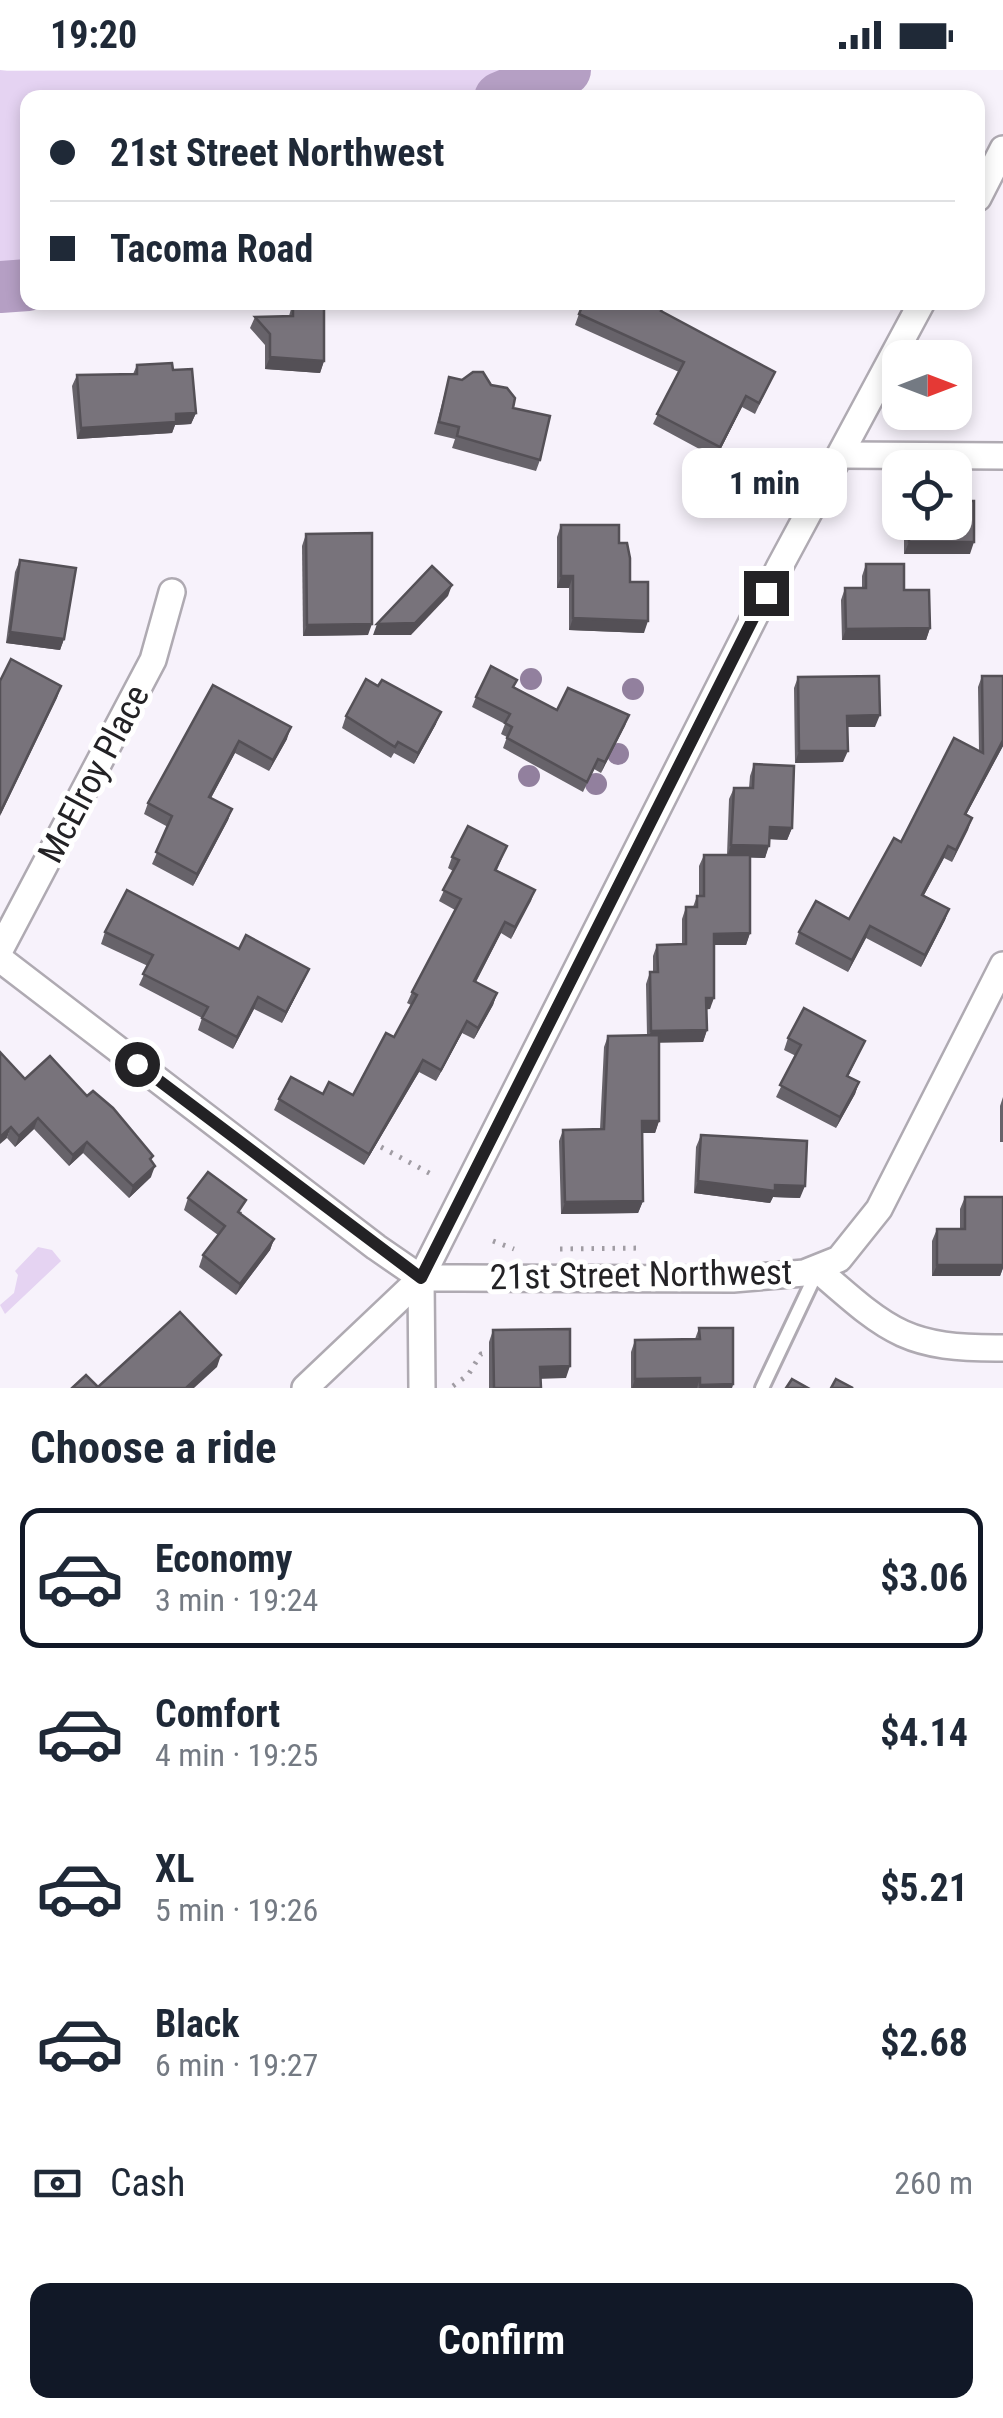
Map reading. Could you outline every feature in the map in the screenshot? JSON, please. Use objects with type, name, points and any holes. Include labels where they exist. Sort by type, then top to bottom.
[{"type":"street","points":[[985,185],[1003,150]]},
{"type":"street","points":[[305,1388],[421,1278],[773,580],[918,310]]},
{"type":"street","points":[[841,455],[1003,456]]},
{"type":"street","name":"McElroy Place","points":[[0,950],[153,660],[172,592]]},
{"type":"street","points":[[0,959],[421,1278]]},
{"type":"street","points":[[818,1270],[838,1259],[879,1209],[1003,965]]},
{"type":"street","name":"21st Street Northwest","points":[[421,1278],[733,1279],[818,1270],[900,1336],[935,1347],[1003,1348]]},
{"type":"street","points":[[421,1278],[422,1388]]},
{"type":"lane","points":[[762,1388],[818,1270]]},
{"type":"path","points":[[381,1147],[431,1174]]},
{"type":"path","points":[[494,1241],[518,1249]]},
{"type":"path","points":[[554,1248],[644,1248]]},
{"type":"path","points":[[453,1386],[466,1378],[481,1354],[490,1353]]},
{"type":"shaded area","points":[[0,70],[526,70],[478,90],[20,90],[20,270],[0,271]]},
{"type":"shaded area","points":[[38,1247],[52,1250],[61,1261],[5,1314],[0,1305],[14,1293],[18,1275],[15,1271]]},
{"type":"building","points":[[293,310],[324,310],[324,361],[270,357],[270,334],[255,317],[293,316]]},
{"type":"building","points":[[581,310],[661,310],[775,372],[759,403],[746,396],[720,447],[657,414],[684,362],[579,314]]},
{"type":"building","points":[[172,363],[173,370],[192,369],[196,413],[176,414],[176,422],[81,428],[77,375],[137,374],[137,365]]},
{"type":"building","points":[[473,372],[483,372],[491,385],[507,388],[515,398],[513,408],[550,416],[540,460],[457,436],[459,427],[439,422],[449,377],[462,380]]},
{"type":"building","points":[[974,501],[974,542],[909,542],[972,540]]},
{"type":"building","points":[[561,525],[619,525],[619,543],[627,543],[630,558],[630,582],[648,582],[648,621],[573,618],[573,576],[561,576]]},
{"type":"building","points":[[372,533],[372,624],[307,625],[306,534]]},
{"type":"building","points":[[20,560],[76,568],[64,639],[10,632]]},
{"type":"building","points":[[866,564],[904,564],[904,590],[929,590],[930,628],[846,629],[845,588],[866,588]]},
{"type":"building","points":[[432,566],[452,585],[415,623],[377,624]]},
{"type":"building","points":[[11,659],[61,686],[0,813],[0,681]]},
{"type":"building","points":[[491,666],[517,680],[513,687],[557,710],[568,688],[629,715],[605,762],[598,759],[587,782],[507,738],[512,727],[505,723],[510,714],[476,697]]},
{"type":"building","points":[[879,676],[880,715],[847,716],[848,751],[799,751],[798,677]]},
{"type":"building","points":[[982,676],[1003,676],[1003,740],[965,814],[972,818],[956,850],[948,846],[922,895],[949,909],[925,955],[870,926],[852,960],[799,932],[816,901],[849,919],[894,838],[901,842],[954,738],[983,753]]},
{"type":"building","points":[[366,679],[378,686],[382,680],[441,712],[418,753],[398,742],[395,747],[346,716]]},
{"type":"building","points":[[213,685],[291,727],[273,760],[239,741],[209,797],[232,809],[197,874],[156,852],[172,816],[148,803]]},
{"type":"building","points":[[754,764],[794,766],[792,828],[770,827],[769,846],[731,845],[734,788],[753,788]]},
{"type":"building","points":[[468,826],[507,846],[495,870],[535,890],[515,927],[505,922],[474,981],[497,993],[478,1028],[467,1021],[441,1070],[423,1060],[369,1154],[279,1099],[291,1077],[323,1094],[329,1082],[353,1095],[386,1033],[394,1037],[417,995],[412,992],[461,899],[443,890],[459,860],[452,857]]},
{"type":"building","points":[[704,855],[750,855],[750,933],[714,934],[714,998],[706,998],[707,1030],[651,1031],[650,972],[658,972],[657,945],[686,944],[686,907],[697,907],[697,896],[704,896]]},
{"type":"building","points":[[127,890],[239,949],[246,935],[309,969],[286,1012],[258,997],[237,1037],[202,1018],[208,1007],[143,974],[153,955],[105,932]]},
{"type":"building","points":[[804,1008],[865,1041],[847,1076],[859,1082],[840,1117],[780,1085],[801,1045],[788,1038]]},
{"type":"building","points":[[659,1035],[659,1121],[642,1121],[643,1201],[565,1202],[563,1130],[604,1129],[608,1036]]},
{"type":"building","points":[[0,1052],[25,1079],[50,1056],[87,1096],[93,1091],[113,1108],[153,1156],[150,1159],[155,1166],[133,1186],[87,1142],[73,1155],[38,1118],[19,1136],[11,1127],[0,1137]]},
{"type":"building","points":[[701,1135],[807,1141],[805,1186],[775,1185],[775,1191],[698,1181]]},
{"type":"building","points":[[208,1172],[246,1200],[238,1212],[274,1239],[240,1284],[203,1255],[225,1226],[188,1198]]},
{"type":"building","points":[[965,1197],[1003,1197],[1003,1265],[937,1265],[937,1229],[965,1229]]},
{"type":"building","points":[[180,1312],[221,1355],[186,1388],[72,1388],[86,1375],[98,1387]]},
{"type":"building","points":[[699,1328],[733,1328],[733,1384],[700,1385],[700,1378],[635,1379],[635,1340],[700,1339]]},
{"type":"building","points":[[570,1329],[570,1366],[540,1367],[541,1388],[494,1388],[493,1330]]},
{"type":"building","points":[[792,1379],[808,1388],[786,1388]]},
{"type":"building","points":[[836,1379],[853,1388],[831,1388]]},
{"type":"waterway","points":[[519,90],[565,70]]},
{"type":"waterway","points":[[0,287],[20,286]]},
{"type":"route","points":[[137,1064],[421,1278],[766,593]]}]
